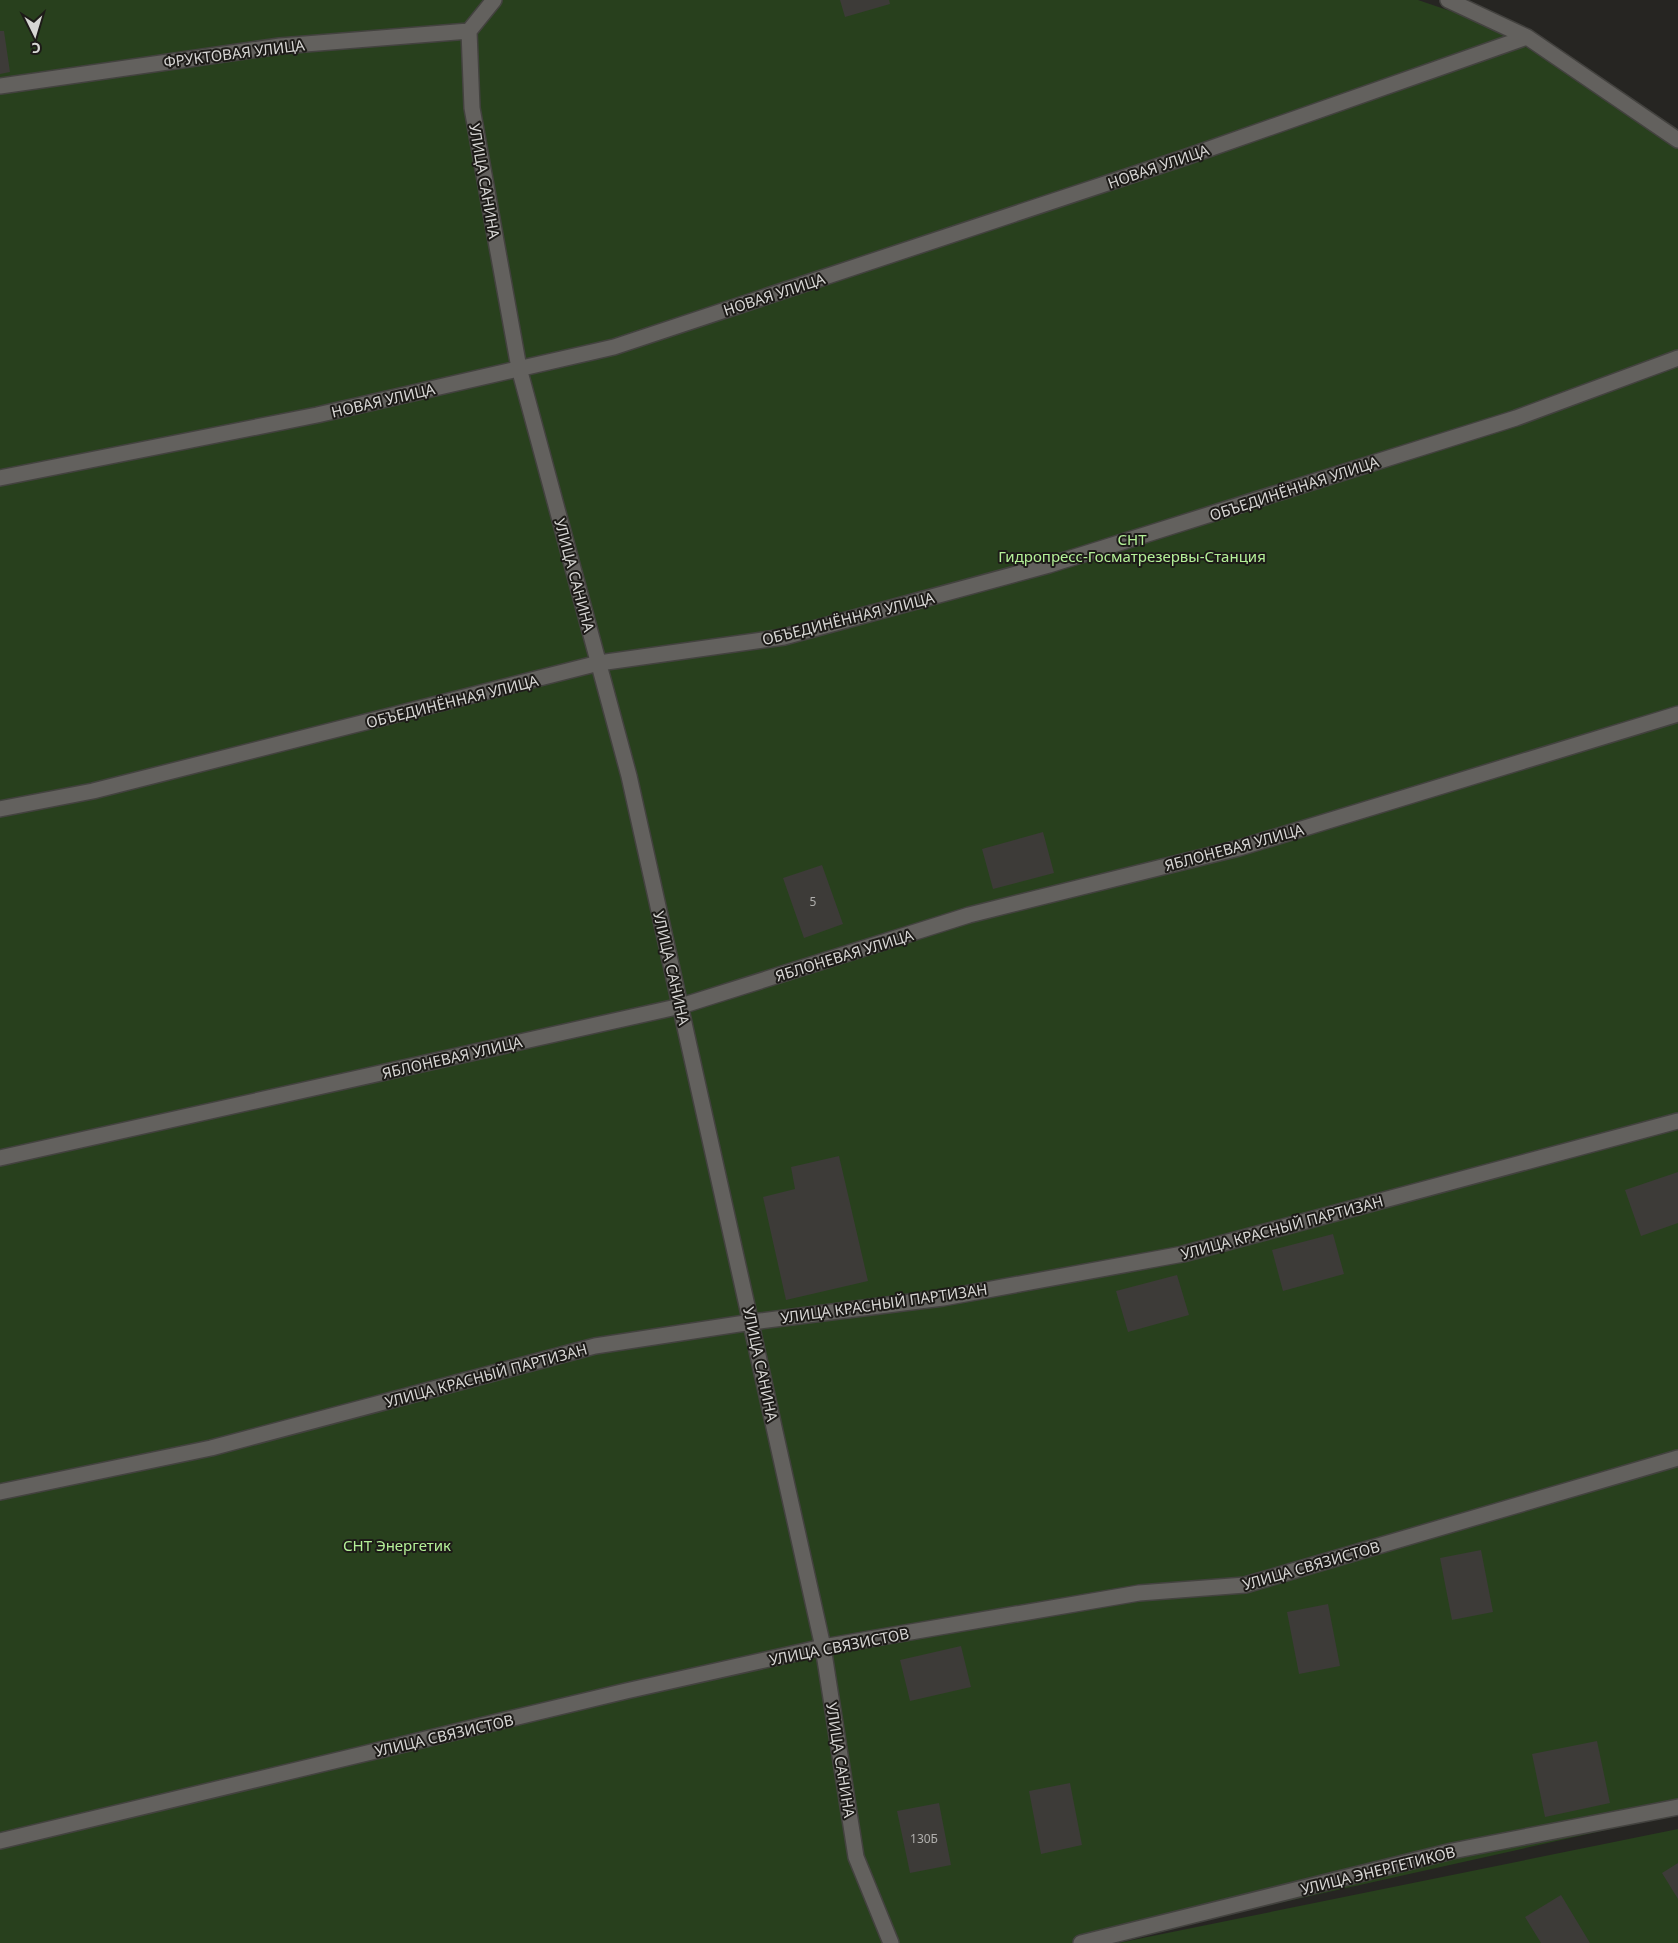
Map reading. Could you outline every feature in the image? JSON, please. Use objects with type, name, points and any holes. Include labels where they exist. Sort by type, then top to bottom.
[{"type":"street","points":[[469,30],[494,0]]},
{"type":"street","points":[[1448,0],[1527,37],[1678,140]]},
{"type":"street","name":"ФРУКТОВАЯ УЛИЦА","points":[[0,86],[280,46],[469,30]]},
{"type":"street","name":"УЛИЦА САНИНА","points":[[469,30],[472,108],[519,368],[629,776],[823,1647],[856,1857],[891,1943]]},
{"type":"street","name":"НОВАЯ УЛИЦА","points":[[0,478],[317,415],[614,347],[1186,157],[1527,37]]},
{"type":"street","name":"ОБЪЕДИНЁННАЯ УЛИЦА","points":[[0,809],[93,791],[599,664],[784,637],[1048,565],[1516,418],[1678,358]]},
{"type":"street","name":"ЯБЛОНЕВАЯ УЛИЦА","points":[[0,1158],[681,1006],[970,915],[1239,848],[1678,714]]},
{"type":"street","name":"УЛИЦА КРАСНЫЙ ПАРТИЗАН","points":[[0,1492],[211,1448],[595,1346],[752,1322],[943,1298],[1182,1254],[1678,1121]]},
{"type":"street","name":"УЛИЦА СВЯЗИСТОВ","points":[[0,1841],[626,1691],[823,1647],[1139,1593],[1245,1585],[1678,1458]]},
{"type":"street","name":"УЛИЦА ЭНЕРГЕТИКОВ","points":[[1081,1943],[1452,1851],[1678,1807]]},
{"type":"green space","name":"СНТ Гидропресс-Госматрезервы-Станция","points":[[0,0],[1418,0],[1527,37],[1678,149],[1678,1814],[1100,1943],[0,1943]]},
{"type":"green space","points":[[1678,1829],[1678,1943],[1118,1943]]},
{"type":"building","points":[[840,0],[889,0],[890,4],[845,17]]},
{"type":"building","points":[[0,31],[4,31],[10,72],[0,74]]},
{"type":"building","points":[[1043,832],[1054,873],[993,889],[982,849]]},
{"type":"building","points":[[822,865],[843,924],[804,938],[783,878]]},
{"type":"building","points":[[839,1156],[868,1281],[786,1300],[763,1197],[795,1189],[791,1167]]},
{"type":"building","points":[[1678,1172],[1678,1223],[1641,1236],[1625,1190]]},
{"type":"building","points":[[1333,1234],[1344,1274],[1283,1291],[1272,1250]]},
{"type":"building","points":[[1177,1275],[1189,1315],[1128,1332],[1116,1291]]},
{"type":"building","points":[[1481,1550],[1493,1612],[1452,1620],[1440,1558]]},
{"type":"building","points":[[1328,1604],[1340,1666],[1299,1674],[1287,1612]]},
{"type":"building","points":[[961,1646],[971,1687],[910,1701],[900,1660]]},
{"type":"building","points":[[1597,1741],[1610,1803],[1545,1817],[1532,1754]]},
{"type":"building","points":[[1070,1783],[1082,1845],[1041,1854],[1029,1791]]},
{"type":"building","points":[[939,1803],[951,1865],[910,1873],[897,1811]]},
{"type":"building","points":[[1678,1863],[1678,1899],[1662,1873]]},
{"type":"building","points":[[1561,1895],[1590,1943],[1541,1943],[1525,1917]]},
{"type":"park label","name":"СНТ Энергетик","points":[[397,1545]]}]
